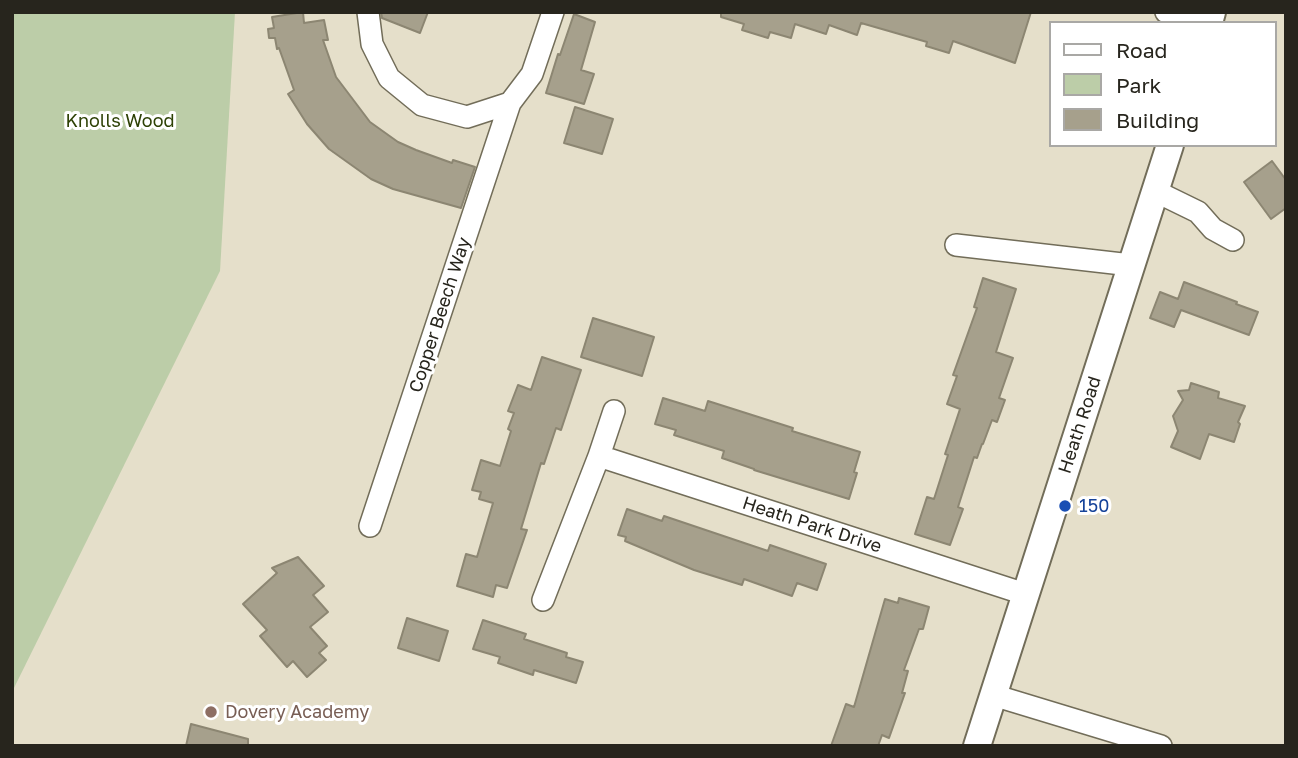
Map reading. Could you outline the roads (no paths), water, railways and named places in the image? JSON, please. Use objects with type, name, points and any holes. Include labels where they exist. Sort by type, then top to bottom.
[{"type":"street","points":[[368,12],[372,44],[389,79],[422,105],[467,117],[510,103]]},
{"type":"street","name":"Copper Beech Way","points":[[370,526],[510,103],[532,74],[553,12]]},
{"type":"street","points":[[1166,12],[1194,21]]},
{"type":"street","name":"Heath Road","points":[[977,746],[1169,147]]},
{"type":"street","points":[[1155,191],[1198,212],[1213,229],[1233,240]]},
{"type":"street","points":[[956,245],[1131,265]]},
{"type":"street","points":[[543,600],[614,411]]},
{"type":"street","name":"Heath Park Drive","points":[[598,456],[1025,594]]},
{"type":"street","points":[[993,695],[1161,746]]},
{"type":"place","name":"150","points":[[1065,506]]},
{"type":"place","name":"Dovery Academy","points":[[211,712]]},
{"type":"park label","name":"Knolls Wood","points":[[120,121]]}]
